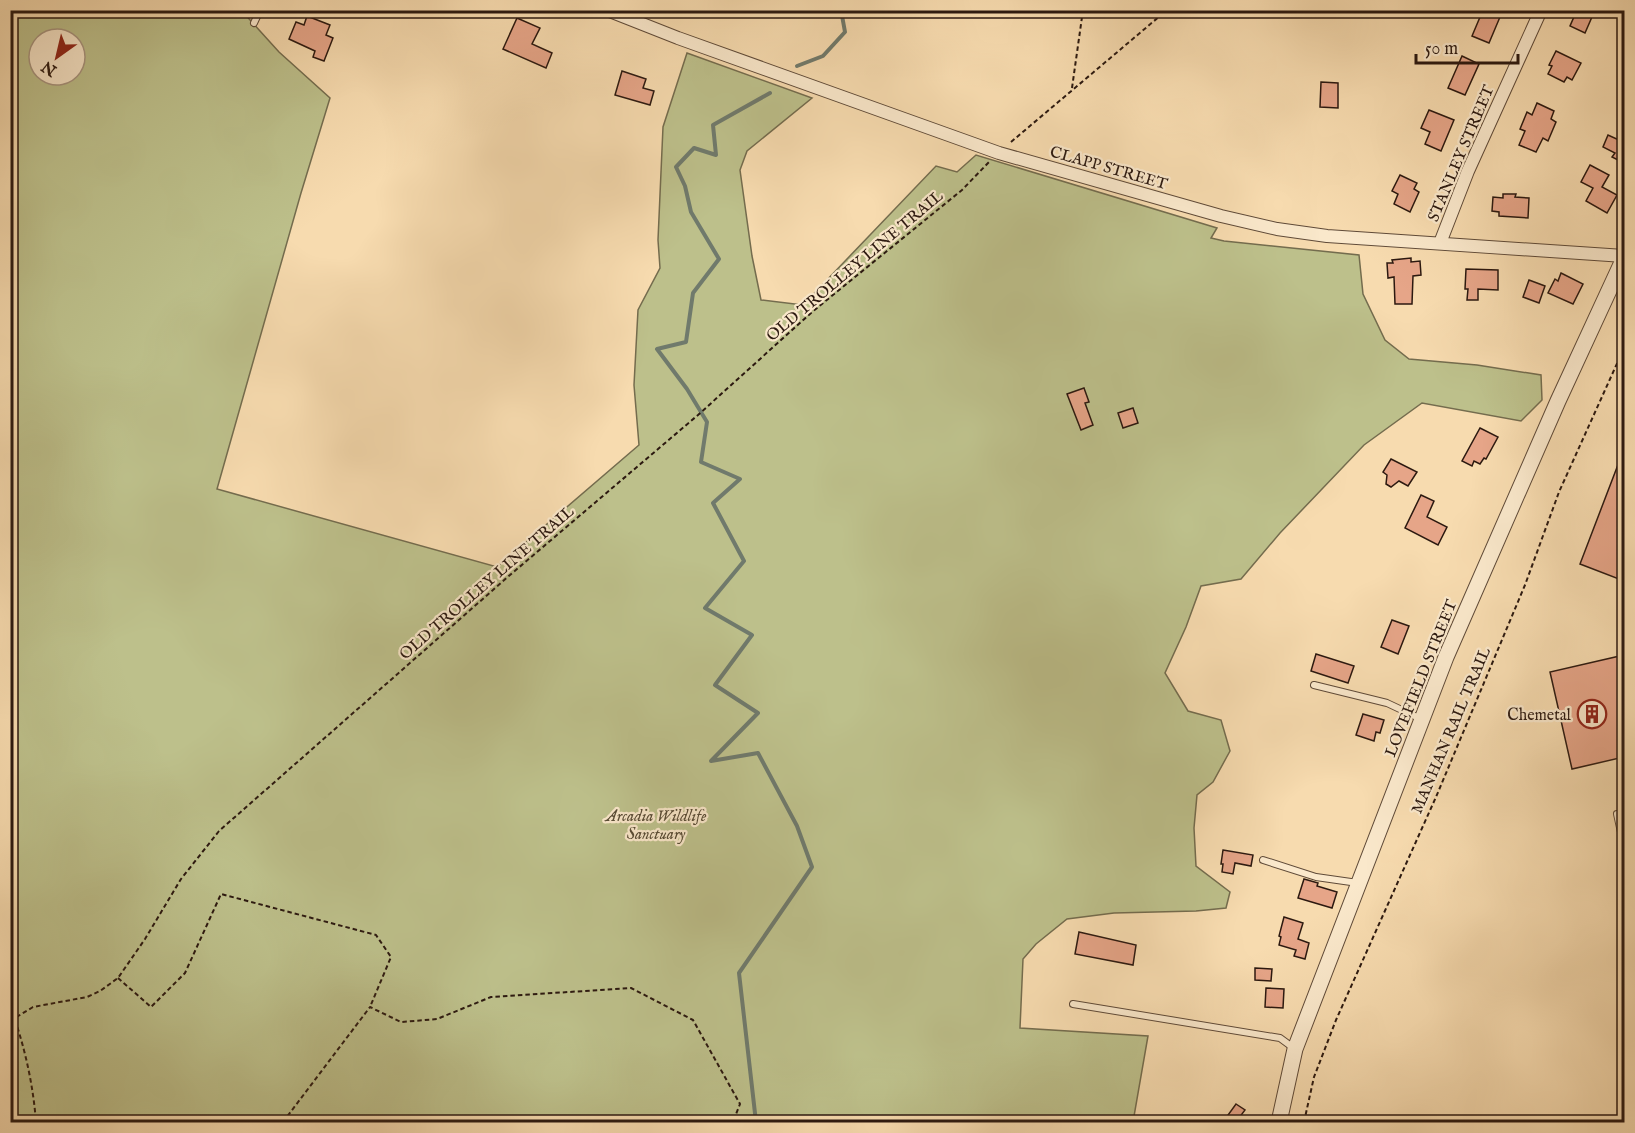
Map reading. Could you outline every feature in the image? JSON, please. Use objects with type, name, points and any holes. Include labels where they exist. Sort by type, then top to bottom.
[{"type":"street","name":"CLAPP STREET","points":[[606,10],[999,153],[1221,216],[1277,229],[1327,236],[1624,257]]},
{"type":"street","name":"STANLEY STREET","points":[[1440,243],[1468,171],[1541,10]]},
{"type":"street","name":"LOVEFIELD STREET","points":[[1279,1122],[1295,1049],[1446,657],[1624,257]]},
{"type":"lane","points":[[254,23],[260,10]]},
{"type":"lane","points":[[1314,685],[1387,703],[1422,719]]},
{"type":"lane","points":[[1617,814],[1624,846]]},
{"type":"lane","points":[[1263,860],[1316,877],[1359,883]]},
{"type":"lane","points":[[1073,1004],[1280,1038],[1295,1049]]},
{"type":"path","points":[[1072,90],[1083,10]]},
{"type":"path","points":[[1008,144],[1167,10]]},
{"type":"path","name":"OLD TROLLEY LINE TRAIL","points":[[10,1021],[33,1007],[87,997],[118,978],[145,939],[181,879],[219,831],[510,575],[705,409],[812,312],[962,190],[993,158]]},
{"type":"path","name":"MANHAN RAIL TRAIL","points":[[1304,1122],[1314,1077],[1336,1020],[1436,797],[1524,585],[1559,492],[1624,348]]},
{"type":"path","points":[[10,698],[13,710],[10,731]]},
{"type":"path","points":[[118,978],[151,1007],[184,973],[221,894],[376,935],[391,957],[370,1007],[283,1122]]},
{"type":"path","points":[[370,1007],[401,1022],[437,1019],[491,997],[631,988],[693,1020],[740,1104],[733,1122]]},
{"type":"path","points":[[10,1006],[21,1035],[36,1122]]},
{"type":"green space","name":"Arcadia Wildlife Sanctuary","points":[[10,11],[242,11],[279,52],[330,98],[217,489],[497,567],[639,445],[634,385],[638,310],[660,268],[658,240],[663,127],[687,53],[812,98],[747,151],[740,170],[752,256],[761,300],[803,305],[936,166],[957,172],[976,155],[1217,228],[1211,238],[1359,255],[1363,294],[1385,340],[1409,359],[1477,365],[1541,375],[1542,400],[1521,421],[1422,403],[1364,445],[1280,533],[1241,579],[1201,586],[1186,627],[1165,673],[1188,711],[1221,720],[1230,751],[1213,782],[1197,795],[1194,828],[1196,866],[1230,892],[1226,908],[1114,913],[1067,919],[1036,944],[1023,959],[1020,1028],[1148,1036],[1133,1122],[11,1122]]},
{"type":"building","points":[[1483,10],[1500,17],[1489,43],[1472,36]]},
{"type":"building","points":[[1577,10],[1595,10],[1585,33],[1570,26]]},
{"type":"building","points":[[307,16],[330,25],[326,35],[333,38],[324,61],[313,57],[315,51],[289,39],[296,22],[304,25]]},
{"type":"building","points":[[517,18],[540,28],[532,44],[552,53],[546,68],[503,49]]},
{"type":"building","points":[[1556,51],[1581,63],[1572,80],[1567,77],[1564,82],[1548,74],[1552,66],[1549,65]]},
{"type":"building","points":[[1462,56],[1479,64],[1465,95],[1448,88]]},
{"type":"building","points":[[622,71],[646,79],[643,88],[654,91],[650,105],[615,95]]},
{"type":"building","points":[[1321,82],[1338,83],[1338,108],[1320,107]]},
{"type":"building","points":[[1537,103],[1554,111],[1551,119],[1556,122],[1548,141],[1543,138],[1536,152],[1519,145],[1525,131],[1520,129],[1527,112],[1532,115]]},
{"type":"building","points":[[1429,110],[1454,120],[1441,151],[1425,144],[1430,132],[1421,128]]},
{"type":"building","points":[[1624,133],[1624,163],[1612,157],[1615,153],[1603,147],[1608,135],[1621,141]]},
{"type":"building","points":[[1590,165],[1609,175],[1602,187],[1617,195],[1607,213],[1586,201],[1593,188],[1581,182]]},
{"type":"building","points":[[1400,175],[1417,183],[1414,189],[1419,192],[1410,212],[1394,204],[1398,194],[1392,191]]},
{"type":"building","points":[[1503,194],[1516,194],[1515,197],[1529,198],[1528,218],[1499,216],[1499,212],[1492,211],[1493,197],[1503,198]]},
{"type":"building","points":[[1411,258],[1411,262],[1420,261],[1421,275],[1413,276],[1412,304],[1395,304],[1394,277],[1388,278],[1387,263],[1393,263],[1392,260]]},
{"type":"building","points":[[1466,269],[1498,270],[1498,290],[1478,289],[1478,300],[1467,300]]},
{"type":"building","points":[[1561,273],[1583,284],[1573,304],[1548,293],[1555,279],[1558,281]]},
{"type":"building","points":[[1529,280],[1545,286],[1539,303],[1523,297]]},
{"type":"building","points":[[1084,388],[1089,402],[1085,403],[1093,425],[1081,430],[1067,394]]},
{"type":"building","points":[[1133,408],[1138,423],[1123,428],[1118,413]]},
{"type":"building","points":[[1480,428],[1498,437],[1486,459],[1484,458],[1480,464],[1474,461],[1472,466],[1462,461]]},
{"type":"building","points":[[1624,449],[1624,581],[1580,564]]},
{"type":"building","points":[[1391,459],[1417,472],[1408,486],[1399,481],[1391,487],[1386,484],[1387,475],[1383,472]]},
{"type":"building","points":[[1421,495],[1434,501],[1427,517],[1447,527],[1438,545],[1405,528]]},
{"type":"building","points":[[1392,620],[1409,626],[1398,654],[1381,647]]},
{"type":"building","points":[[1316,654],[1354,666],[1348,683],[1311,671]]},
{"type":"building","name":"Chemetal","points":[[1624,655],[1624,757],[1572,769],[1550,672]]},
{"type":"building","points":[[1363,714],[1384,720],[1380,733],[1376,732],[1374,741],[1356,735]]},
{"type":"building","points":[[1223,850],[1253,855],[1251,866],[1235,863],[1233,874],[1222,872]]},
{"type":"building","points":[[1304,879],[1337,892],[1332,908],[1298,898]]},
{"type":"building","points":[[1284,917],[1303,923],[1298,939],[1309,943],[1305,959],[1294,956],[1296,950],[1279,945]]},
{"type":"building","points":[[1079,932],[1136,945],[1133,965],[1075,954]]},
{"type":"building","points":[[1255,968],[1272,969],[1271,981],[1255,980]]},
{"type":"building","points":[[1266,988],[1284,989],[1283,1008],[1265,1007]]},
{"type":"building","points":[[1236,1104],[1245,1110],[1236,1122],[1223,1122]]},
{"type":"waterway","points":[[797,66],[823,56],[845,32],[841,10]]},
{"type":"waterway","points":[[756,1122],[739,973],[812,867],[797,826],[758,753],[711,761],[758,713],[715,685],[752,635],[705,608],[744,561],[713,503],[740,479],[701,462],[707,422],[687,389],[657,349],[686,342],[693,293],[719,259],[691,212],[685,186],[676,167],[694,148],[716,155],[713,125],[770,93]]},
{"type":"place","name":"Chemetal","points":[[1592,714]]}]
